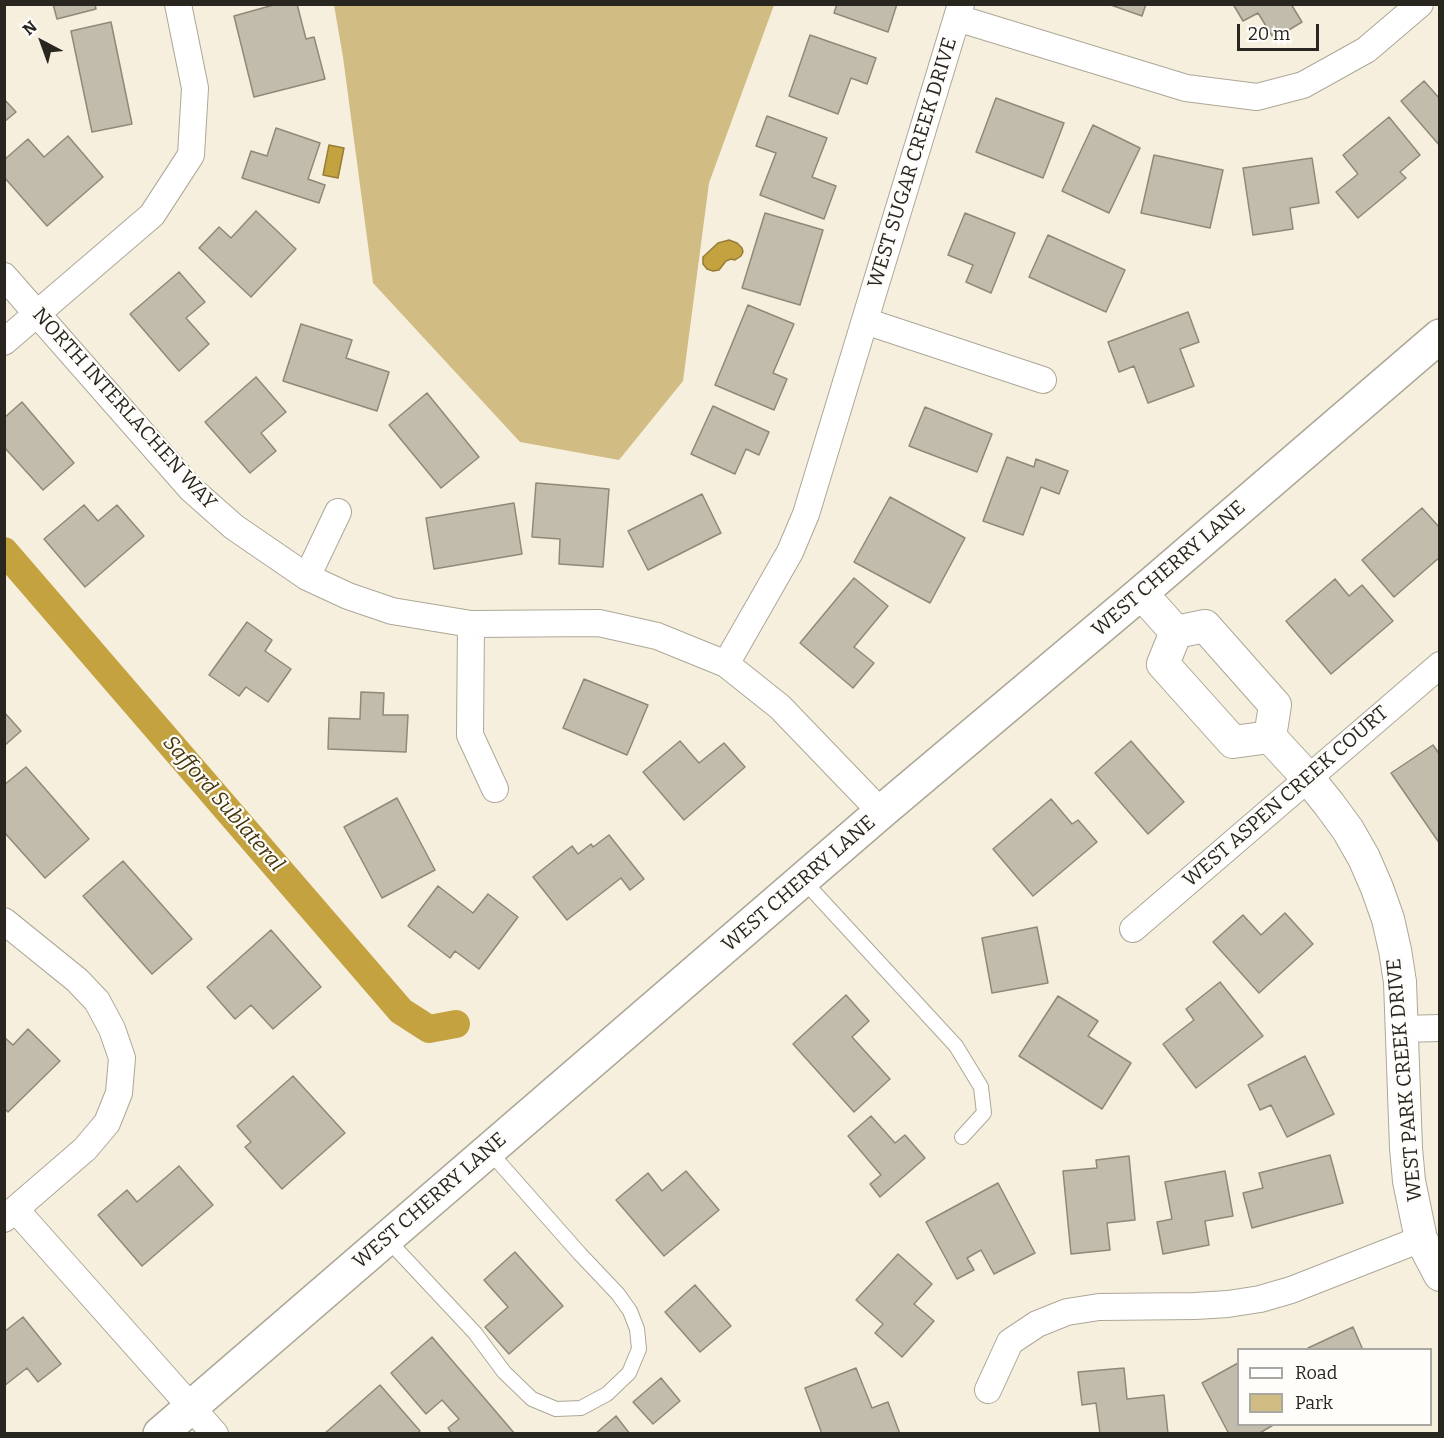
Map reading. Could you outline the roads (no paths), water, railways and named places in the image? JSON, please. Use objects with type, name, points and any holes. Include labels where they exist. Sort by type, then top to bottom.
[{"type":"main road","name":"WEST CHERRY LANE","points":[[160,1434],[882,812],[1440,336]]},
{"type":"street","points":[[4,342],[152,215],[191,155],[195,88],[178,4]]},
{"type":"street","points":[[959,11],[1186,88],[1257,97],[1303,85],[1366,50],[1420,4]]},
{"type":"street","name":"WEST SUGAR CREEK DRIVE","points":[[726,664],[790,552],[806,514],[959,11]]},
{"type":"street","name":"NORTH INTERLACHEN WAY","points":[[4,276],[191,489],[234,527],[308,577],[348,596],[392,611],[471,624],[598,623],[657,636],[726,664],[780,707],[882,812]]},
{"type":"street","points":[[865,321],[1043,380]]},
{"type":"street","points":[[308,577],[338,512]]},
{"type":"street","points":[[1141,593],[1176,632]]},
{"type":"street","points":[[471,624],[470,735],[495,789]]},
{"type":"street","points":[[1205,626],[1275,705],[1270,737],[1233,742],[1164,664],[1176,632],[1205,626]]},
{"type":"street","name":"WEST ASPEN CREEK COURT","points":[[1133,929],[1440,665]]},
{"type":"street","name":"WEST PARK CREEK DRIVE","points":[[1270,737],[1308,778],[1348,830],[1364,858],[1388,919],[1400,982],[1409,1181],[1421,1239],[1440,1275]]},
{"type":"street","points":[[4,921],[77,980],[97,1001],[112,1029],[123,1058],[119,1093],[107,1123],[85,1149],[10,1214],[215,1434]]},
{"type":"street","points":[[1402,1029],[1440,1028]]},
{"type":"street","points":[[988,1390],[1010,1342],[1037,1324],[1067,1312],[1099,1307],[1228,1304],[1260,1299],[1291,1290],[1421,1239]]},
{"type":"lane","points":[[803,880],[956,1046],[981,1087],[984,1113],[962,1137]]},
{"type":"lane","points":[[386,1238],[475,1333],[504,1372],[532,1399],[556,1409],[581,1408],[608,1394],[628,1373],[639,1350],[637,1329],[630,1311],[618,1294],[488,1150]]},
{"type":"waterway","name":"Safford Sublateral","points":[[4,551],[401,1011],[429,1029],[456,1024]]}]
